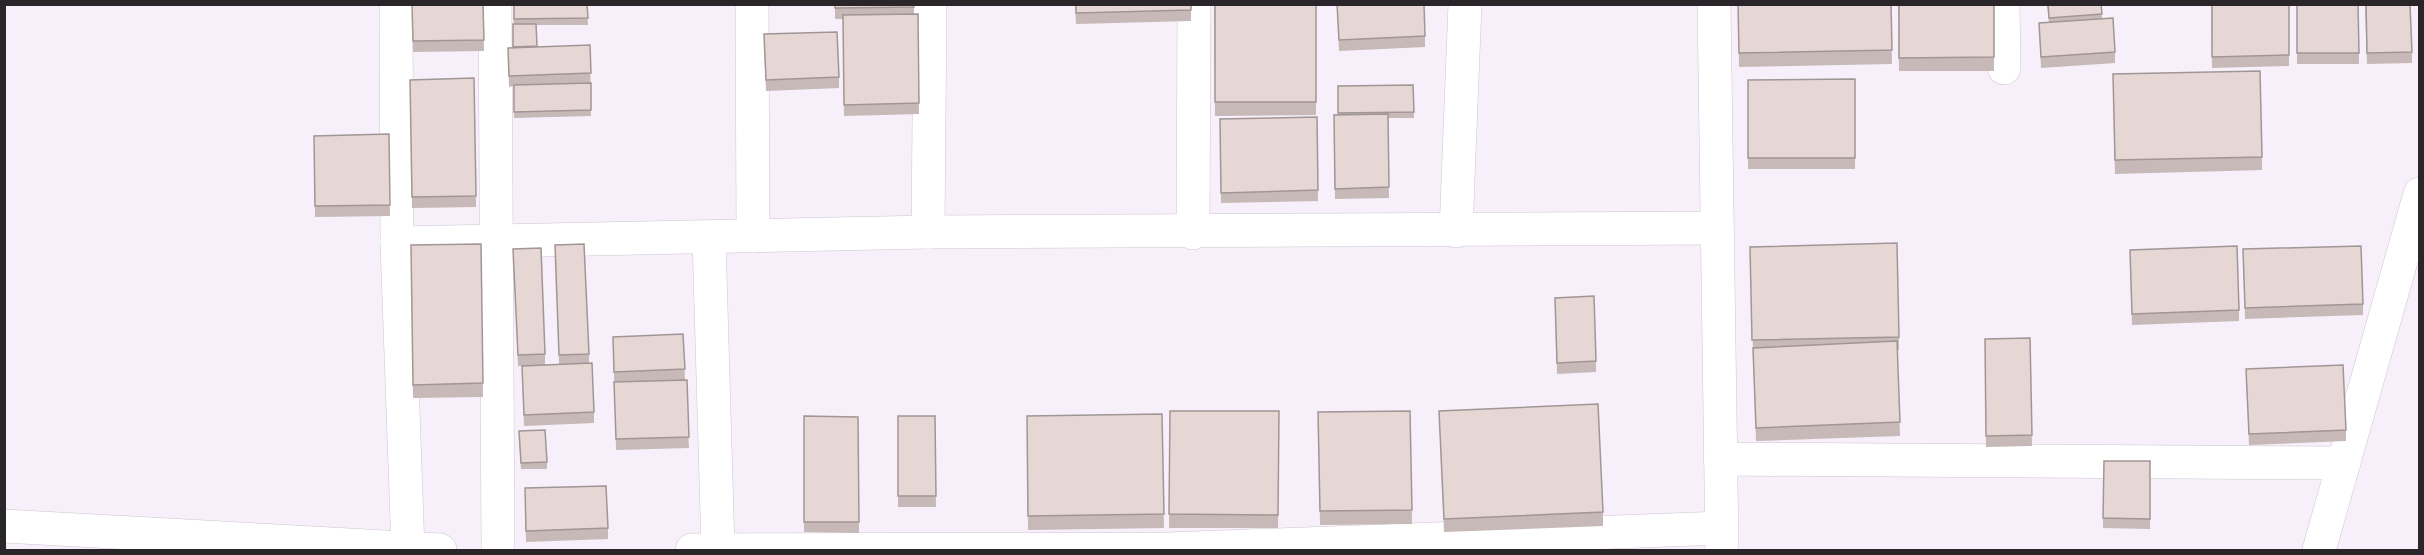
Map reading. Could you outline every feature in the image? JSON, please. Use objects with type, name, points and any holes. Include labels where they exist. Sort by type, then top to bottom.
[{"type":"street","points":[[396,4],[397,243],[408,549]]},
{"type":"street","points":[[495,4],[498,550]]},
{"type":"street","points":[[752,4],[753,236]]},
{"type":"street","points":[[928,232],[930,4]]},
{"type":"street","points":[[1193,233],[1194,4]]},
{"type":"street","points":[[1456,231],[1465,4]]},
{"type":"street","points":[[710,237],[709,550],[1169,550],[1721,539],[1714,4]]},
{"type":"street","points":[[2002,4],[2004,68]]},
{"type":"street","points":[[2319,550],[2420,194]]},
{"type":"street","points":[[397,243],[498,243],[928,232],[1193,233],[1717,228]]},
{"type":"street","points":[[1720,459],[2344,463]]},
{"type":"street","points":[[4,526],[440,550]]},
{"type":"building","points":[[412,4],[483,4],[484,40],[413,41]]},
{"type":"building","points":[[514,4],[587,4],[588,18],[514,19]]},
{"type":"building","points":[[835,4],[914,4],[914,7],[835,8]]},
{"type":"building","points":[[1076,4],[1191,4],[1191,10],[1076,13]]},
{"type":"building","points":[[1215,4],[1316,4],[1316,102],[1215,102]]},
{"type":"building","points":[[1337,4],[1424,4],[1425,36],[1339,40]]},
{"type":"building","points":[[1738,4],[1891,4],[1892,50],[1739,53]]},
{"type":"building","points":[[1899,4],[1994,4],[1994,57],[1899,58]]},
{"type":"building","points":[[2048,4],[2101,4],[2102,14],[2049,18]]},
{"type":"building","points":[[2212,4],[2289,4],[2289,55],[2212,57]]},
{"type":"building","points":[[2297,4],[2358,4],[2359,53],[2297,53]]},
{"type":"building","points":[[2366,4],[2410,4],[2412,52],[2367,53]]},
{"type":"building","points":[[918,14],[919,103],[844,105],[843,15]]},
{"type":"building","points":[[2113,18],[2115,52],[2041,57],[2039,23]]},
{"type":"building","points":[[513,24],[536,24],[537,46],[513,47]]},
{"type":"building","points":[[837,32],[839,77],[766,80],[764,34]]},
{"type":"building","points":[[590,45],[591,73],[509,76],[508,48]]},
{"type":"building","points":[[2260,71],[2262,157],[2115,160],[2113,74]]},
{"type":"building","points":[[474,78],[476,196],[412,197],[410,80]]},
{"type":"building","points":[[1855,79],[1855,158],[1748,158],[1748,80]]},
{"type":"building","points":[[591,83],[591,110],[514,112],[514,85]]},
{"type":"building","points":[[1413,85],[1414,112],[1338,113],[1338,86]]},
{"type":"building","points":[[1388,114],[1389,187],[1335,189],[1334,115]]},
{"type":"building","points":[[1317,117],[1318,190],[1221,193],[1220,119]]},
{"type":"building","points":[[389,134],[390,205],[315,206],[314,136]]},
{"type":"building","points":[[1897,243],[1899,337],[1752,340],[1750,247]]},
{"type":"building","points":[[481,244],[483,383],[413,385],[411,245]]},
{"type":"building","points":[[584,244],[589,354],[559,355],[555,245]]},
{"type":"building","points":[[2237,246],[2239,310],[2132,314],[2130,250]]},
{"type":"building","points":[[2361,246],[2363,304],[2245,308],[2243,249]]},
{"type":"building","points":[[541,248],[545,354],[518,355],[513,249]]},
{"type":"building","points":[[1594,296],[1596,361],[1557,363],[1555,298]]},
{"type":"building","points":[[683,334],[685,369],[614,372],[613,337]]},
{"type":"building","points":[[2030,338],[2032,435],[1986,436],[1985,339]]},
{"type":"building","points":[[1897,341],[1900,422],[1756,428],[1753,348]]},
{"type":"building","points":[[592,363],[594,412],[524,415],[522,366]]},
{"type":"building","points":[[2343,365],[2346,430],[2249,434],[2246,369]]},
{"type":"building","points":[[687,380],[689,437],[616,439],[614,382]]},
{"type":"building","points":[[1598,404],[1603,512],[1444,519],[1439,411]]},
{"type":"building","points":[[1170,411],[1279,411],[1278,515],[1169,514]]},
{"type":"building","points":[[1410,411],[1412,510],[1320,511],[1318,412]]},
{"type":"building","points":[[1162,414],[1164,514],[1028,516],[1027,416]]},
{"type":"building","points":[[804,416],[858,417],[859,522],[804,522]]},
{"type":"building","points":[[898,416],[935,416],[936,496],[898,496]]},
{"type":"building","points":[[545,430],[547,462],[521,463],[519,431]]},
{"type":"building","points":[[2104,461],[2150,461],[2150,519],[2103,518]]},
{"type":"building","points":[[606,486],[608,528],[526,531],[525,488]]}]
